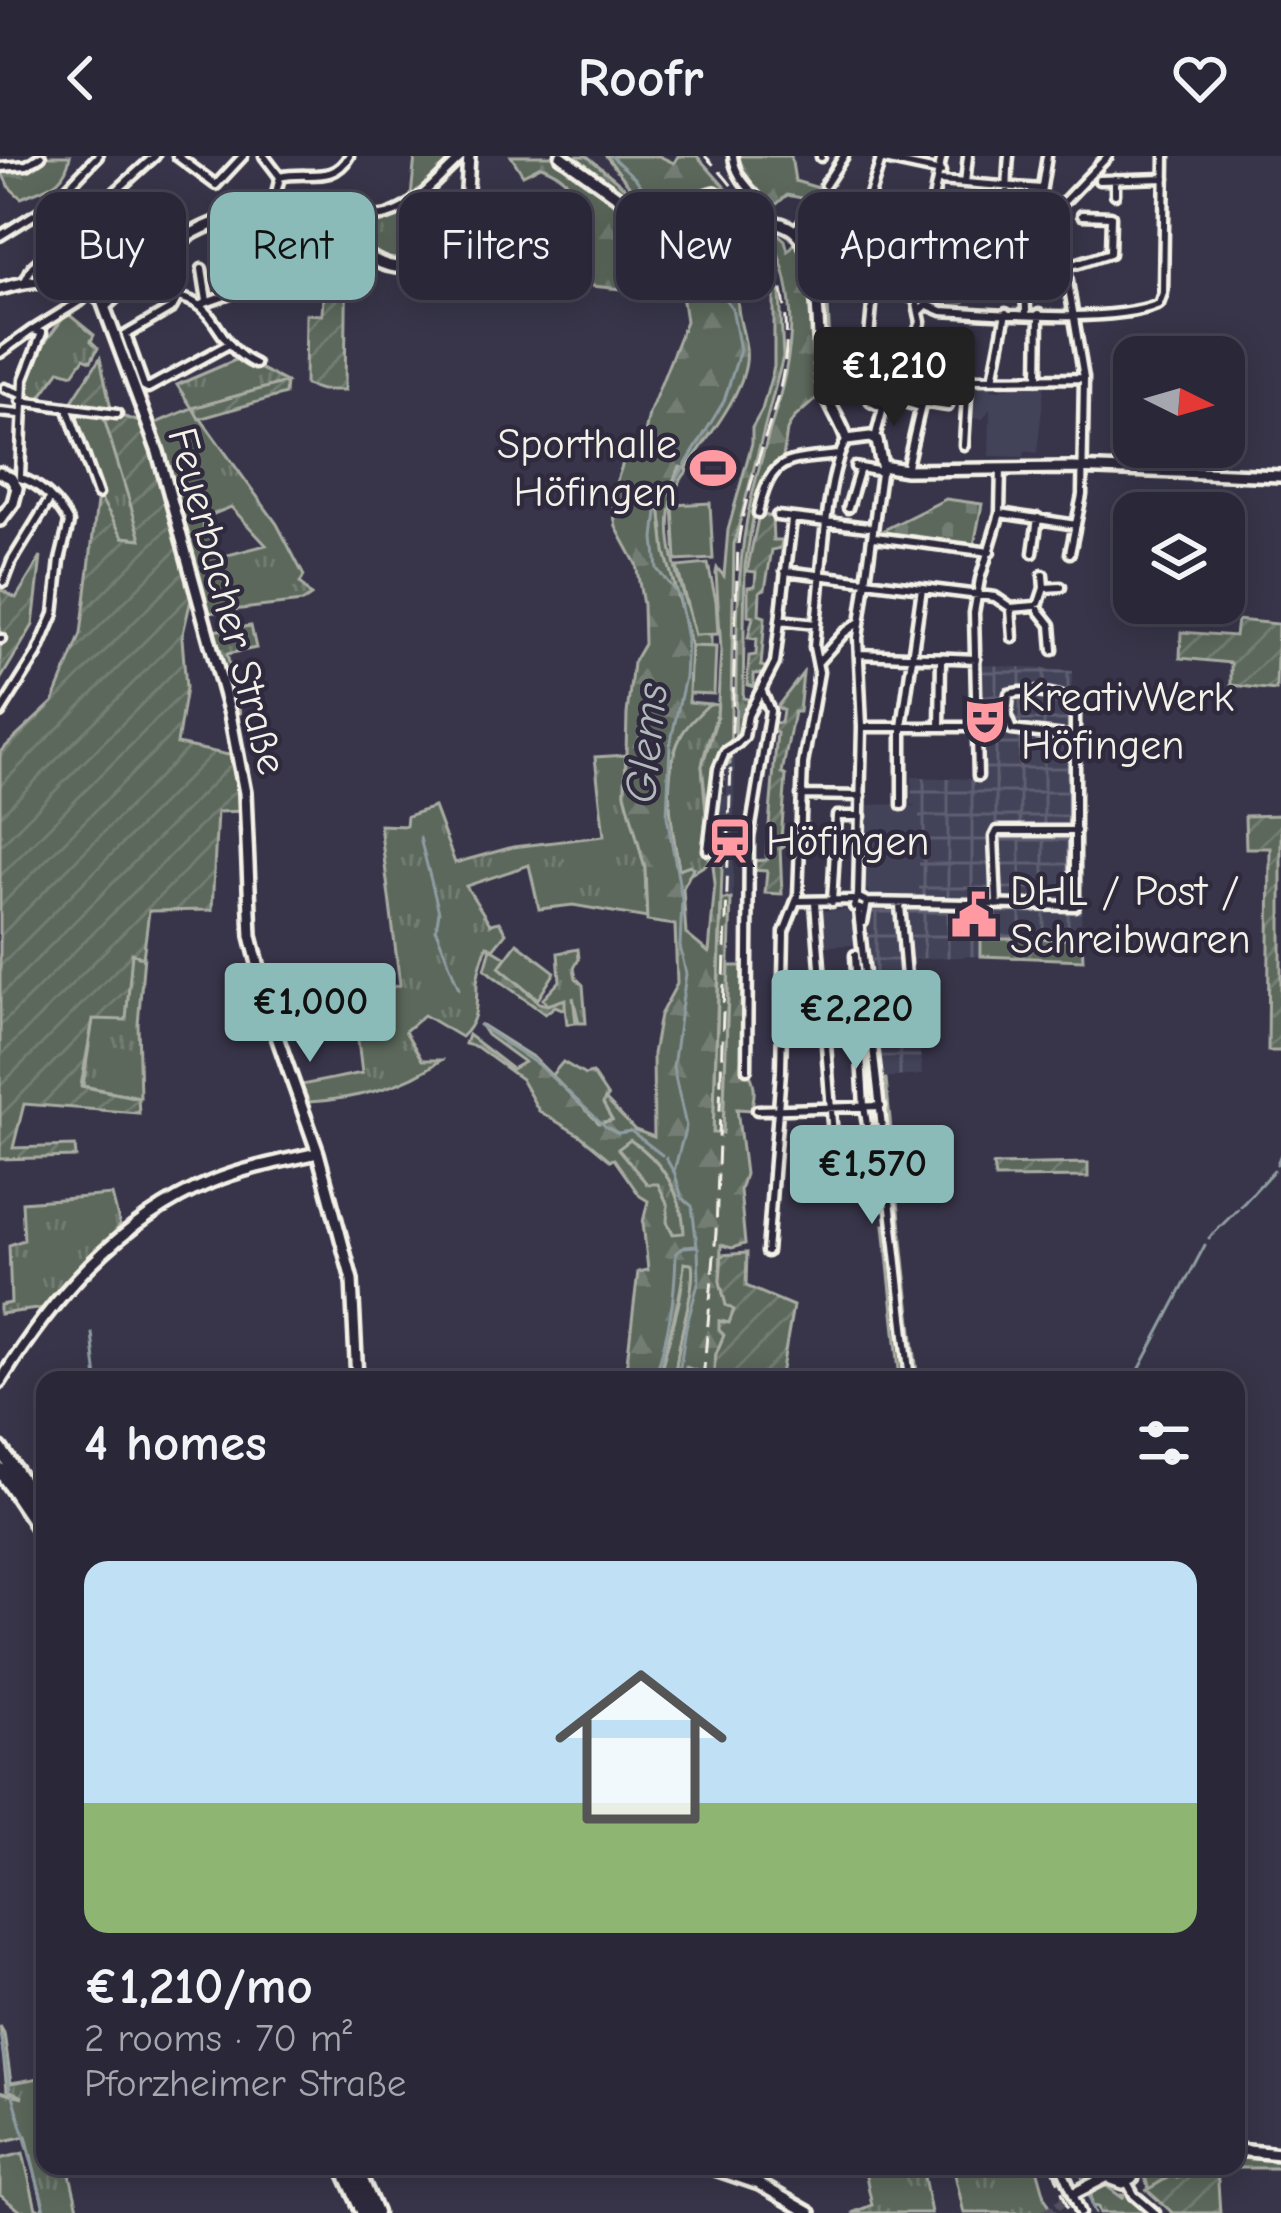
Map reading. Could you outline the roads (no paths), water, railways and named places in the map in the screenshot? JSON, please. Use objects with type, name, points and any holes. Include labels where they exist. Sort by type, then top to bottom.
[{"type":"highway","points":[[0,1449],[36,1503]]},
{"type":"highway","points":[[0,1470],[36,1524]]},
{"type":"highway","points":[[347,2175],[364,2213]]},
{"type":"highway","points":[[359,2175],[375,2213]]},
{"type":"main road","points":[[375,258],[406,268],[430,262],[448,249],[461,228],[466,156]]},
{"type":"main road","points":[[560,156],[616,198]]},
{"type":"main road","points":[[774,221],[794,231],[810,264],[825,391],[848,440],[874,439],[882,469],[1083,468],[1281,476]]},
{"type":"main road","points":[[0,289],[26,281],[72,285],[106,305],[111,300]]},
{"type":"main road","name":"Feuerbacher Straße","points":[[106,305],[158,452],[230,715],[244,793],[251,935],[274,1028],[318,1153],[352,1280],[357,1371]]},
{"type":"main road","points":[[0,473],[18,481],[13,503],[2,515]]},
{"type":"main road","points":[[298,1157],[307,1145],[309,1125]]},
{"type":"main road","points":[[0,1382],[67,1290],[148,1216],[224,1178],[318,1153]]},
{"type":"main road","points":[[1245,2151],[1281,2154]]},
{"type":"main road","points":[[732,2175],[810,2213]]},
{"type":"main road","points":[[1080,2191],[1104,2175]]},
{"type":"main road","points":[[1112,2175],[1115,2182],[1127,2182],[1133,2175]]},
{"type":"street","points":[[0,167],[27,165],[41,156]]},
{"type":"street","points":[[0,236],[53,203],[98,156]]},
{"type":"street","points":[[26,281],[32,267],[155,156]]},
{"type":"street","points":[[177,156],[216,185],[243,156]]},
{"type":"street","points":[[264,156],[280,177]]},
{"type":"street","points":[[280,177],[329,175],[340,170],[349,156]]},
{"type":"street","points":[[375,216],[420,197],[466,156]]},
{"type":"street","points":[[734,156],[736,176],[753,192]]},
{"type":"street","points":[[825,185],[844,156]]},
{"type":"street","points":[[914,156],[914,167]]},
{"type":"street","points":[[936,192],[943,156]]},
{"type":"street","points":[[965,183],[968,156]]},
{"type":"street","points":[[1006,192],[1009,156]]},
{"type":"street","points":[[1041,192],[1047,156]]},
{"type":"street","points":[[1070,197],[1108,156]]},
{"type":"street","points":[[930,306],[942,311],[1075,314],[1159,304],[1165,156]]},
{"type":"street","points":[[869,192],[881,158],[965,183],[1041,189]]},
{"type":"street","points":[[276,192],[280,177]]},
{"type":"street","points":[[1099,180],[1165,178]]},
{"type":"street","points":[[1114,179],[1115,194]]},
{"type":"street","points":[[1070,266],[1110,253],[1113,246],[1112,216],[1082,215]]},
{"type":"street","points":[[794,231],[798,227]]},
{"type":"street","points":[[202,269],[203,304],[227,345],[255,364]]},
{"type":"street","points":[[1070,288],[1084,378],[1083,468],[1070,553]]},
{"type":"street","points":[[186,299],[203,304],[214,300]]},
{"type":"street","points":[[0,353],[82,300]]},
{"type":"street","points":[[176,300],[172,308],[126,335],[144,386],[227,345]]},
{"type":"street","points":[[873,300],[867,376],[871,402],[883,408]]},
{"type":"street","points":[[874,439],[920,326],[915,300]]},
{"type":"street","points":[[919,312],[934,300]]},
{"type":"street","points":[[1026,300],[1026,314]]},
{"type":"street","points":[[993,379],[1006,314]]},
{"type":"street","points":[[1038,379],[1039,314]]},
{"type":"street","points":[[0,713],[30,667],[55,614],[69,523],[26,478],[18,481],[21,398],[28,365],[43,336],[34,330]]},
{"type":"street","points":[[964,445],[968,379],[1084,378]]},
{"type":"street","points":[[5,388],[21,398],[117,415]]},
{"type":"street","points":[[889,397],[947,406]]},
{"type":"street","points":[[906,470],[921,402]]},
{"type":"street","points":[[67,407],[98,494]]},
{"type":"street","points":[[0,412],[21,414]]},
{"type":"street","points":[[767,1252],[784,932],[797,901],[801,795],[818,662],[816,624],[839,455],[848,440]]},
{"type":"street","points":[[758,513],[768,478],[782,463],[839,455]]},
{"type":"street","points":[[848,508],[857,468],[882,469],[860,623],[861,925],[909,1371]]},
{"type":"street","points":[[978,776],[976,595],[1000,513],[1000,468]]},
{"type":"street","points":[[4,582],[50,499]]},
{"type":"street","points":[[1000,513],[1076,525]]},
{"type":"street","points":[[777,516],[868,527]]},
{"type":"street","points":[[1034,553],[1038,518]]},
{"type":"street","points":[[708,850],[720,761],[744,737],[748,715],[775,663],[792,520]]},
{"type":"street","points":[[875,537],[990,552]]},
{"type":"street","points":[[785,571],[1002,599],[1012,608],[1013,638]]},
{"type":"street","points":[[1038,606],[1043,575]]},
{"type":"street","points":[[1044,588],[1060,586]]},
{"type":"street","points":[[902,805],[902,727],[922,588]]},
{"type":"street","points":[[1012,608],[1038,606]]},
{"type":"street","points":[[1038,606],[1055,625],[1052,650]]},
{"type":"street","points":[[780,620],[816,624]]},
{"type":"street","points":[[818,662],[860,623]]},
{"type":"street","points":[[859,653],[976,659]]},
{"type":"street","points":[[940,727],[941,660]]},
{"type":"street","points":[[746,1069],[749,838],[770,711],[762,692]]},
{"type":"street","points":[[797,901],[1076,906],[1075,710],[1070,700],[1009,694],[1007,717],[1012,730],[1074,737]]},
{"type":"street","points":[[862,728],[978,728]]},
{"type":"street","points":[[801,795],[861,796]]},
{"type":"street","points":[[835,902],[837,816],[861,816]]},
{"type":"street","points":[[997,905],[997,832],[1076,831]]},
{"type":"street","points":[[815,902],[830,1149],[837,1188]]},
{"type":"street","points":[[898,1040],[896,1010],[900,992],[907,989],[900,905]]},
{"type":"street","points":[[855,955],[864,1106],[880,1205]]},
{"type":"street","points":[[782,1000],[868,997]]},
{"type":"street","points":[[757,1110],[881,1106]]},
{"type":"street","points":[[830,1149],[869,1143]]},
{"type":"street","points":[[825,1191],[875,1183]]},
{"type":"street","points":[[1065,2175],[1081,2213]]},
{"type":"street","points":[[1127,2182],[1155,2213]]},
{"type":"waterway","name":"Glems","points":[[611,156],[646,192]]},
{"type":"waterway","name":"Glems","points":[[657,1371],[670,1318],[676,1253],[697,1246],[692,1206],[682,1198],[674,1171],[686,1126],[673,1067],[686,974],[680,946],[682,900],[667,816],[670,745],[685,677],[687,639],[679,596],[657,569],[654,538],[657,512],[724,401],[740,350],[732,308],[726,300]]},
{"type":"waterway","points":[[420,838],[439,912],[436,930],[459,989]]},
{"type":"waterway","points":[[479,1025],[537,1064],[605,1126],[618,1133],[631,1131],[662,1155]]},
{"type":"waterway","points":[[1277,1164],[1281,1154]]},
{"type":"waterway","points":[[666,1158],[673,1171]]},
{"type":"waterway","points":[[1241,1206],[1274,1170]]},
{"type":"waterway","points":[[1209,1238],[1238,1209]]},
{"type":"waterway","points":[[1139,1371],[1205,1245]]},
{"type":"waterway","points":[[679,1371],[699,1280],[698,1248]]},
{"type":"waterway","points":[[92,1333],[96,1371]]},
{"type":"waterway","points":[[0,2035],[10,2089]]},
{"type":"waterway","points":[[13,2095],[46,2213]]},
{"type":"waterway","name":"Glems","points":[[1081,2175],[1095,2213]]},
{"type":"tunnel","points":[[1046,2213],[1075,2193]]},
{"type":"railway","points":[[704,1371],[716,1233],[738,544],[779,392],[786,326],[783,295],[763,235],[728,181],[705,156]]},
{"type":"railway","points":[[1055,2175],[1070,2213]]},
{"type":"place","name":"Sporthalle Höfingen","points":[[713,468]]},
{"type":"place","name":"KreativWerk Höfingen","points":[[985,721]]},
{"type":"place","name":"Höfingen","points":[[730,841]]},
{"type":"place","name":"DHL / Post / Schreibwaren","points":[[974,915]]}]
